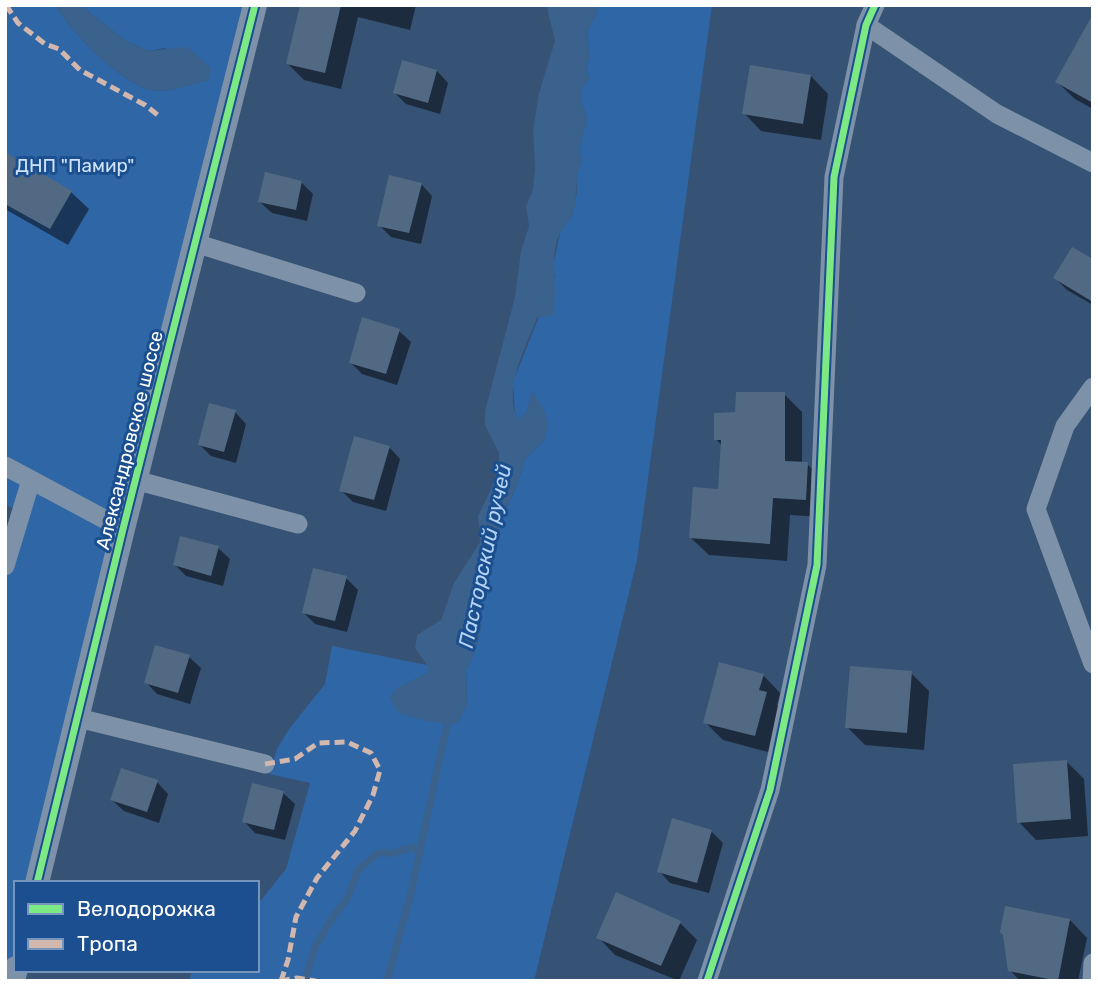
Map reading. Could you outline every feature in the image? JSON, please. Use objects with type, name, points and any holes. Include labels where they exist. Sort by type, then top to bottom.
[{"type":"street","name":"Александровское шоссе","points":[[37,881],[122,529],[255,5]]},
{"type":"street","points":[[706,981],[770,790],[817,565],[834,177],[866,25],[875,5]]},
{"type":"street","points":[[866,25],[997,114],[1093,163]]},
{"type":"street","points":[[195,243],[356,293]]},
{"type":"street","points":[[1093,387],[1065,426],[1035,509],[1093,664]]},
{"type":"street","points":[[5,466],[122,529]]},
{"type":"street","points":[[5,566],[31,480]]},
{"type":"street","points":[[135,480],[298,524]]},
{"type":"street","points":[[78,718],[265,764]]},
{"type":"street","points":[[1092,981],[1093,963]]},
{"type":"green space","name":"ДНП \"Памир\"","points":[[5,5],[56,5],[74,30],[116,71],[146,88],[159,91],[208,80],[165,48],[149,51],[127,42],[80,5],[255,5],[37,881],[14,881],[14,971],[5,981],[5,535],[21,513],[5,504]]},
{"type":"green space","points":[[597,5],[712,5],[637,560],[534,981],[189,981],[191,972],[259,972],[259,903],[286,869],[310,783],[269,774],[277,749],[289,729],[325,684],[332,646],[427,665],[427,673],[396,689],[390,699],[467,705],[466,670],[480,634],[481,602],[500,524],[525,459],[545,439],[532,391],[527,412],[518,420],[513,382],[555,276],[552,270],[561,229],[573,214],[577,170],[582,162],[579,150],[587,118],[581,101],[581,89],[589,79],[586,70],[589,56],[587,32],[597,12]]},
{"type":"water","points":[[56,5],[80,5],[127,42],[149,51],[187,47],[211,68],[208,80],[159,91],[146,88],[116,71],[101,58],[74,30]]},
{"type":"water","points":[[548,5],[597,5],[597,12],[587,32],[589,56],[586,70],[589,79],[581,89],[581,101],[587,118],[579,150],[582,162],[578,173],[575,204],[573,214],[556,244],[553,315],[537,318],[514,382],[514,408],[518,419],[527,412],[532,390],[548,423],[545,439],[525,459],[500,524],[481,602],[480,634],[466,670],[467,705],[458,723],[435,722],[399,713],[390,699],[396,688],[427,673],[427,665],[415,648],[417,635],[441,620],[454,583],[480,542],[478,516],[499,465],[499,453],[485,425],[485,411],[515,297],[521,251],[529,226],[526,206],[533,190],[533,130],[539,93],[555,41]]},
{"type":"building","points":[[300,5],[341,5],[325,73],[286,64]]},
{"type":"building","points":[[1093,14],[1093,103],[1055,82]]},
{"type":"building","points":[[402,60],[437,70],[428,103],[393,93]]},
{"type":"building","points":[[750,65],[811,75],[803,124],[742,114]]},
{"type":"building","points":[[5,152],[72,191],[50,229],[5,204]]},
{"type":"building","points":[[265,172],[302,181],[296,210],[258,202]]},
{"type":"building","points":[[389,175],[422,183],[409,233],[377,226]]},
{"type":"building","points":[[1072,247],[1093,259],[1093,302],[1053,278]]},
{"type":"building","points":[[362,317],[400,329],[386,374],[349,363]]},
{"type":"building","points":[[736,392],[785,392],[785,461],[808,462],[806,500],[773,498],[770,544],[689,538],[693,487],[718,489],[721,440],[714,440],[714,413],[735,412]]},
{"type":"building","points":[[209,403],[236,410],[224,452],[198,445]]},
{"type":"building","points":[[354,436],[390,446],[374,500],[339,491]]},
{"type":"building","points":[[180,536],[219,546],[211,576],[173,565]]},
{"type":"building","points":[[313,568],[347,576],[335,621],[302,613]]},
{"type":"building","points":[[155,645],[190,655],[178,693],[144,683]]},
{"type":"building","points":[[719,662],[764,674],[759,690],[767,692],[755,736],[703,723]]},
{"type":"building","points":[[850,666],[912,671],[907,733],[845,728]]},
{"type":"building","points":[[1067,760],[1071,819],[1017,823],[1013,764]]},
{"type":"building","points":[[121,768],[158,780],[147,812],[110,800]]},
{"type":"building","points":[[252,783],[284,791],[274,830],[242,822]]},
{"type":"building","points":[[672,818],[712,830],[697,883],[657,872]]},
{"type":"building","points":[[616,892],[681,921],[661,966],[596,938]]},
{"type":"building","points":[[1005,906],[1070,919],[1058,981],[1008,971],[1003,935],[1000,932]]},
{"type":"waterway","name":"Пасторский ручей","points":[[387,981],[410,897],[449,715]]},
{"type":"waterway","points":[[305,981],[315,947],[347,899],[358,870],[378,853],[394,853],[412,847],[420,852]]},
{"type":"marked path","points":[[6,5],[18,23],[45,44],[59,49],[80,70],[145,105],[159,116]]},
{"type":"marked path","points":[[265,764],[295,759],[318,743],[347,742],[371,753],[380,770],[373,795],[355,831],[317,878],[296,917],[281,981]]},
{"type":"marked path","points":[[280,981],[297,978],[316,981]]},
{"type":"cycle path","points":[[37,881],[255,5]]},
{"type":"cycle path","points":[[707,981],[770,790],[817,565],[834,177],[866,25],[875,5]]}]
